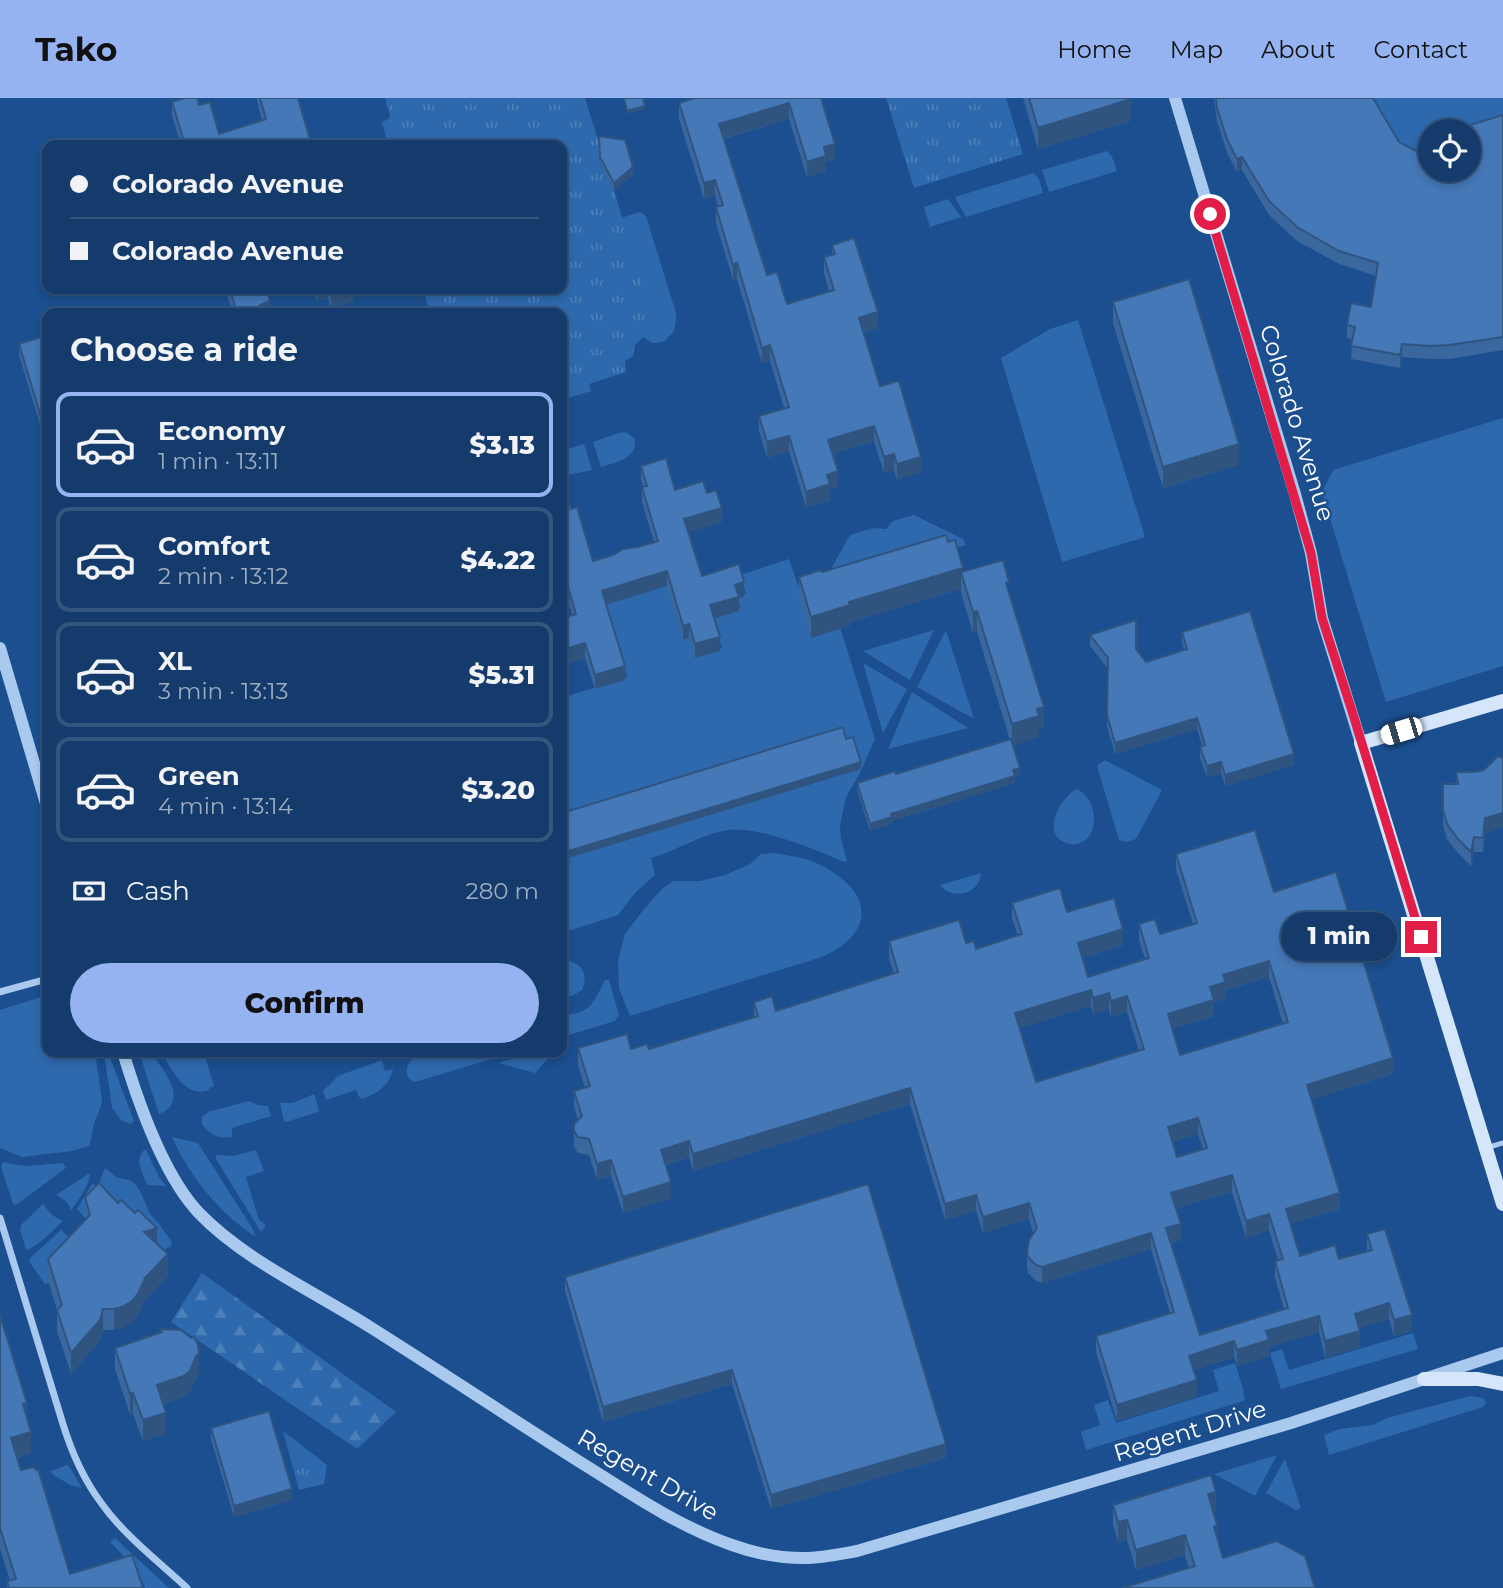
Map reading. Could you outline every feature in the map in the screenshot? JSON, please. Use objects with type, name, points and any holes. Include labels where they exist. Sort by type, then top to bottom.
[{"type":"main road","points":[[1361,743],[1503,701]]},
{"type":"main road","name":"Colorado Avenue","points":[[1361,743],[1503,1204]]},
{"type":"main road","points":[[1424,1379],[1478,1379],[1503,1384]]},
{"type":"street","name":"Colorado Avenue","points":[[1175,98],[1295,494],[1311,553],[1322,618],[1361,743]]},
{"type":"street","points":[[0,648],[42,790]]},
{"type":"street","points":[[0,992],[42,980]]},
{"type":"street","name":"Regent Drive","points":[[124,1057],[139,1100],[180,1191],[200,1214],[240,1248],[369,1326],[667,1516],[732,1545],[774,1556],[806,1558],[857,1551],[1279,1427],[1503,1353]]},
{"type":"street","points":[[0,1218],[70,1447],[84,1476],[119,1524],[187,1588]]},
{"type":"lane","points":[[1486,1148],[1503,1143]]},
{"type":"green space","points":[[385,98],[585,98],[599,143],[600,164],[614,190],[653,322],[645,325],[643,337],[635,345],[633,356],[625,361],[626,372],[589,384],[591,391],[567,398],[567,308],[429,308],[424,294],[567,294],[567,140],[387,140],[382,122],[389,119]]},
{"type":"green space","points":[[886,98],[1006,98],[1023,154],[914,188]]},
{"type":"green space","points":[[1365,98],[1503,98],[1503,129],[1481,130],[1481,119],[1418,119],[1418,163],[1407,163]]},
{"type":"green space","points":[[1107,151],[1117,171],[1049,192],[1042,170]]},
{"type":"green space","points":[[1034,173],[1043,193],[966,217],[955,197]]},
{"type":"green space","points":[[948,199],[961,217],[930,227],[924,207]]},
{"type":"green space","points":[[640,212],[646,216],[676,313],[674,331],[665,341],[657,343],[643,337],[645,325],[652,322],[621,218]]},
{"type":"green space","points":[[1078,320],[1145,537],[1062,562],[1001,358],[1050,329]]},
{"type":"green space","points":[[1503,418],[1503,666],[1386,702],[1322,492],[1333,470]]},
{"type":"green space","points":[[622,432],[634,438],[635,445],[630,455],[601,467],[593,442]]},
{"type":"green space","points":[[584,444],[592,470],[567,475],[567,449]]},
{"type":"green space","points":[[914,515],[963,539],[966,545],[829,585],[827,576],[850,535],[873,528],[886,529],[893,521]]},
{"type":"green space","points":[[789,559],[801,594],[840,627],[875,739],[846,797],[840,826],[847,861],[755,832],[718,832],[651,858],[655,875],[635,893],[618,915],[567,931],[567,696],[627,677],[604,602],[668,583],[698,655],[722,648],[712,616],[740,608],[737,596],[746,593],[740,575]]},
{"type":"green space","points":[[934,630],[910,680],[863,651]]},
{"type":"green space","points":[[946,630],[974,719],[917,687]]},
{"type":"green space","points":[[863,663],[907,689],[883,733]]},
{"type":"green space","points":[[912,692],[968,728],[888,749]]},
{"type":"green space","points":[[1105,760],[1162,790],[1136,839],[1126,842],[1119,840],[1097,766]]},
{"type":"green space","points":[[1076,789],[1089,800],[1094,817],[1090,835],[1085,841],[1072,844],[1060,840],[1056,834],[1054,820],[1065,798]]},
{"type":"green space","points":[[775,853],[817,863],[845,881],[855,892],[861,905],[861,918],[855,932],[842,946],[822,957],[630,1016],[619,988],[618,961],[625,934],[644,909],[673,881],[700,881],[725,875],[750,864],[761,854]]},
{"type":"green space","points":[[981,873],[976,886],[965,893],[952,893],[940,885]]},
{"type":"green space","points":[[567,961],[580,967],[585,979],[582,990],[572,996],[567,996]]},
{"type":"green space","points":[[605,980],[609,980],[619,1015],[615,1021],[567,1035],[567,1014],[586,1009]]},
{"type":"green space","points":[[42,997],[42,1057],[96,1057],[102,1100],[89,1146],[72,1151],[22,1157],[0,1148],[0,1010]]},
{"type":"green space","points":[[105,1057],[110,1057],[134,1121],[131,1124],[121,1120],[112,1108]]},
{"type":"green space","points":[[141,1057],[154,1057],[172,1087],[173,1102],[159,1114]]},
{"type":"green space","points":[[164,1057],[205,1057],[214,1086],[209,1090],[193,1090],[186,1087]]},
{"type":"green space","points":[[498,1057],[415,1082],[407,1075],[413,1058]]},
{"type":"green space","points":[[519,1057],[549,1057],[535,1073],[499,1063]]},
{"type":"green space","points":[[382,1060],[385,1071],[393,1069],[389,1080],[378,1091],[362,1099],[356,1090],[326,1100],[323,1091],[338,1076]]},
{"type":"green space","points":[[314,1094],[318,1112],[284,1121],[280,1103],[293,1103]]},
{"type":"green space","points":[[249,1101],[268,1106],[271,1116],[232,1128],[232,1137],[215,1135],[202,1124],[202,1117],[208,1112]]},
{"type":"green space","points":[[172,1137],[198,1143],[256,1237],[230,1217],[207,1193]]},
{"type":"green space","points":[[144,1150],[166,1186],[147,1185],[140,1162]]},
{"type":"green space","points":[[256,1150],[264,1171],[246,1177],[259,1220],[266,1225],[261,1232],[216,1159],[218,1155],[233,1156]]},
{"type":"green space","points":[[5,1162],[27,1166],[63,1163],[66,1168],[16,1205],[13,1204],[1,1167]]},
{"type":"green space","points":[[105,1168],[116,1177],[136,1185],[150,1214],[172,1242],[171,1246],[160,1252],[85,1218],[77,1209],[92,1184],[98,1186]]},
{"type":"green space","points":[[90,1173],[81,1197],[71,1210],[66,1201],[56,1195]]},
{"type":"green space","points":[[43,1204],[52,1215],[63,1221],[28,1250],[20,1230],[21,1225]]},
{"type":"green space","points":[[61,1230],[80,1246],[49,1283],[45,1284],[30,1263],[30,1258]]},
{"type":"green space","points":[[202,1273],[396,1412],[357,1449],[171,1322]]},
{"type":"green space","points":[[1413,1333],[1418,1349],[1281,1389],[1270,1353],[1282,1349],[1289,1370]]},
{"type":"green space","points":[[1235,1363],[1244,1392],[1243,1401],[1086,1450],[1081,1432],[1100,1425],[1094,1405],[1108,1400],[1116,1423],[1219,1391],[1213,1370]]},
{"type":"green space","points":[[1470,1396],[1483,1398],[1486,1403],[1483,1407],[1329,1455],[1324,1435],[1339,1429],[1373,1425],[1387,1418]]},
{"type":"green space","points":[[283,1431],[327,1465],[324,1484],[299,1490]]},
{"type":"green space","points":[[1277,1455],[1255,1496],[1214,1474]]},
{"type":"green space","points":[[1285,1459],[1301,1508],[1296,1510],[1266,1493]]},
{"type":"green space","points":[[67,1465],[82,1488],[70,1485],[52,1474],[51,1471]]},
{"type":"green space","points":[[115,1538],[169,1588],[145,1588],[135,1569],[110,1542]]},
{"type":"building","points":[[197,98],[199,105],[210,102],[219,134],[266,119],[260,98],[298,98],[310,140],[183,140],[172,102]]},
{"type":"building","points":[[624,98],[643,98],[645,106],[627,111]]},
{"type":"building","points":[[695,98],[821,98],[835,144],[824,147],[826,156],[807,162],[789,103],[719,124],[767,275],[777,272],[787,304],[834,290],[824,257],[835,254],[832,245],[854,238],[878,312],[859,318],[880,386],[899,381],[921,457],[897,464],[894,454],[884,457],[874,426],[828,440],[838,471],[827,475],[830,484],[806,492],[789,436],[767,442],[759,416],[789,407],[770,345],[762,348],[737,263],[733,265],[716,207],[723,205],[715,180],[704,183],[679,103]]},
{"type":"building","points":[[1029,98],[1131,98],[1131,99],[1038,128]]},
{"type":"building","points":[[1216,98],[1373,98],[1399,142],[1418,152],[1418,182],[1481,182],[1481,122],[1503,115],[1503,337],[1449,345],[1402,344],[1400,355],[1351,346],[1355,327],[1347,325],[1351,303],[1371,307],[1378,263],[1339,251],[1297,227],[1269,201],[1242,157],[1237,159],[1217,108]]},
{"type":"building","points":[[599,136],[625,140],[633,167],[614,183],[600,157]]},
{"type":"building","points":[[1189,279],[1239,444],[1163,467],[1113,302]]},
{"type":"building","points":[[231,294],[268,294],[270,301],[260,305],[261,308],[236,308]]},
{"type":"building","points":[[42,337],[42,420],[19,344]]},
{"type":"building","points":[[666,458],[675,490],[703,481],[707,493],[716,490],[722,508],[684,519],[702,576],[739,564],[744,582],[735,585],[739,597],[710,605],[720,637],[695,644],[689,624],[683,626],[667,571],[602,591],[625,666],[595,675],[585,643],[567,648],[567,617],[576,614],[567,584],[567,496],[571,509],[577,507],[593,561],[623,549],[658,541],[642,487],[647,486],[641,466]]},
{"type":"building","points":[[946,535],[948,542],[955,540],[963,568],[849,602],[850,605],[811,617],[799,577]]},
{"type":"building","points":[[1003,560],[1009,582],[1006,583],[1044,707],[1037,709],[1039,716],[1012,724],[977,611],[973,612],[961,572]]},
{"type":"building","points":[[1250,611],[1294,754],[1225,775],[1221,762],[1207,766],[1200,747],[1205,745],[1197,718],[1115,743],[1107,715],[1108,658],[1090,635],[1136,620],[1136,649],[1146,662],[1187,649],[1182,632]]},
{"type":"building","points":[[843,727],[846,739],[853,737],[861,762],[567,851],[567,811]]},
{"type":"building","points":[[1011,739],[1020,768],[1013,770],[1015,776],[891,814],[892,817],[870,824],[857,783]]},
{"type":"building","points":[[1498,756],[1503,758],[1503,813],[1485,818],[1483,838],[1474,837],[1471,852],[1447,824],[1443,810],[1443,784],[1458,784],[1456,772],[1484,770]]},
{"type":"building","points":[[1255,830],[1274,892],[1336,872],[1393,1058],[1307,1085],[1340,1193],[1286,1209],[1300,1256],[1335,1245],[1339,1259],[1372,1250],[1367,1234],[1385,1229],[1412,1315],[1394,1320],[1389,1303],[1355,1314],[1360,1331],[1325,1341],[1319,1316],[1266,1331],[1269,1340],[1237,1350],[1234,1341],[1189,1356],[1197,1380],[1117,1405],[1096,1336],[1174,1312],[1151,1233],[1042,1267],[1036,1265],[1028,1257],[1027,1251],[1029,1240],[1037,1228],[1029,1203],[983,1217],[976,1195],[945,1204],[910,1088],[693,1154],[689,1141],[661,1150],[671,1182],[623,1197],[611,1160],[597,1164],[589,1139],[578,1137],[574,1131],[574,1124],[582,1116],[574,1091],[590,1086],[578,1048],[627,1034],[631,1049],[647,1044],[649,1049],[758,1016],[754,1002],[772,996],[776,1011],[898,972],[889,941],[959,920],[966,943],[974,941],[976,949],[1022,934],[1012,903],[1060,888],[1067,912],[1114,898],[1123,929],[1078,943],[1088,977],[1149,958],[1139,924],[1155,919],[1160,934],[1197,923],[1176,854]],"holes":[[[1269,961],[1288,1022],[1180,1055],[1168,1014],[1214,1000],[1210,987],[1226,982],[1223,975]],[[1091,990],[1093,998],[1109,993],[1111,1001],[1127,996],[1144,1049],[1036,1082],[1015,1013]],[[1198,1118],[1207,1148],[1177,1157],[1168,1127]],[[1232,1175],[1246,1221],[1269,1214],[1283,1259],[1275,1261],[1288,1308],[1200,1335],[1166,1228],[1181,1224],[1171,1193]]]},
{"type":"building","points":[[99,1183],[118,1203],[121,1200],[135,1213],[138,1210],[157,1228],[144,1232],[168,1254],[145,1278],[131,1302],[114,1309],[103,1309],[100,1320],[71,1353],[57,1310],[62,1305],[48,1259],[90,1215],[85,1197]]},
{"type":"building","points":[[868,1184],[946,1444],[771,1495],[732,1370],[603,1407],[565,1277]]},
{"type":"building","points":[[0,1315],[27,1403],[23,1404],[31,1432],[11,1438],[21,1470],[34,1467],[38,1469],[70,1574],[132,1555],[143,1588],[9,1588],[7,1581],[16,1579],[0,1528]]},
{"type":"building","points":[[160,1329],[181,1330],[191,1338],[194,1337],[199,1354],[190,1371],[184,1376],[157,1385],[166,1413],[143,1420],[133,1393],[130,1394],[115,1348],[162,1332]]},
{"type":"building","points":[[269,1411],[292,1489],[234,1506],[211,1428]]},
{"type":"building","points":[[1211,1475],[1216,1492],[1208,1494],[1223,1558],[1277,1541],[1305,1556],[1315,1588],[1122,1588],[1195,1566],[1185,1535],[1136,1550],[1127,1520],[1118,1522],[1113,1505]]},
{"type":"route","points":[[1210,214],[1295,494],[1315,571],[1322,618],[1421,937]]}]
